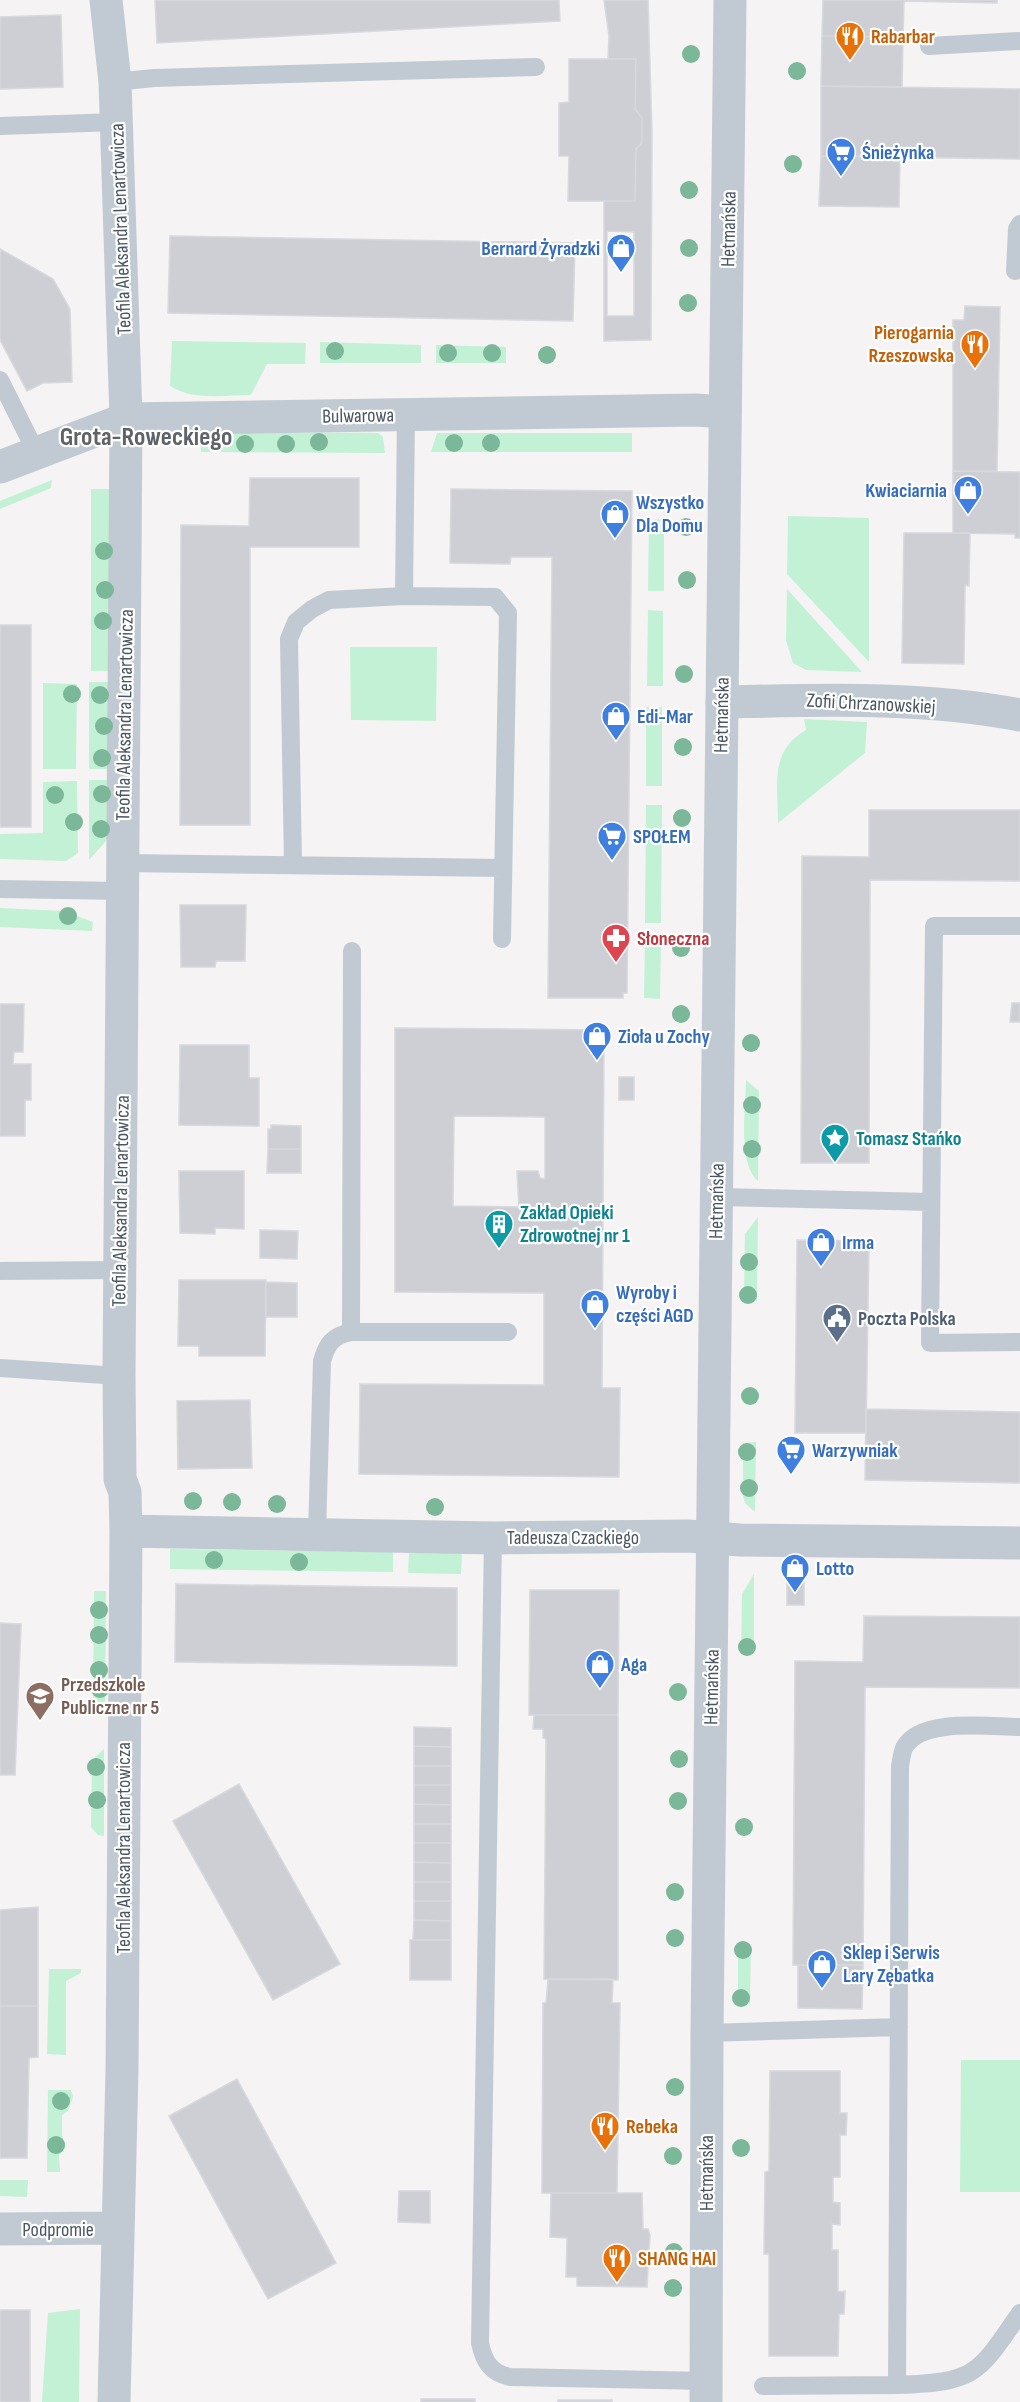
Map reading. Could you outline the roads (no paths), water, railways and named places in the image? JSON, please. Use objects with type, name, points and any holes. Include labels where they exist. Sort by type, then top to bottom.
[{"type":"street","name":"Teofila Aleksandra Lenartowicza","points":[[106,0],[117,122],[126,419],[119,1270],[120,1479],[125,1492],[126,1530],[122,2059],[116,2228],[114,2402]]},
{"type":"street","name":"Hetmańska","points":[[706,2391],[707,2033],[730,0]]},
{"type":"street","name":"Bulwarowa","points":[[0,467],[126,419],[696,410],[725,412]]},
{"type":"street","name":"Zofii Chrzanowskiej","points":[[722,702],[809,699],[889,701],[1020,715]]},
{"type":"street","name":"Tadeusza Czackiego","points":[[126,1530],[493,1538],[688,1536],[712,1539],[1020,1543]]},
{"type":"street","name":"Podpromie","points":[[0,2229],[116,2228]]},
{"type":"lane","points":[[929,46],[1020,41]]},
{"type":"lane","points":[[115,82],[154,78],[536,68]]},
{"type":"lane","points":[[0,126],[117,122]]},
{"type":"lane","points":[[1015,271],[1017,229],[1020,224]]},
{"type":"lane","points":[[0,380],[36,452]]},
{"type":"lane","points":[[404,596],[406,414]]},
{"type":"lane","points":[[293,864],[289,639],[296,622],[312,609],[329,600],[404,596],[495,597],[508,613],[502,939]]},
{"type":"lane","points":[[0,889],[293,864],[503,868]]},
{"type":"lane","points":[[1020,926],[934,926],[930,1343],[1020,1342]]},
{"type":"lane","points":[[351,1332],[352,951]]},
{"type":"lane","points":[[717,1197],[931,1202]]},
{"type":"lane","points":[[0,1271],[119,1270]]},
{"type":"lane","points":[[317,1534],[322,1361],[327,1343],[340,1334],[351,1332],[508,1332]]},
{"type":"lane","points":[[0,1368],[119,1376]]},
{"type":"lane","points":[[493,1538],[480,2331],[483,2356],[489,2367],[500,2375],[510,2377],[706,2391]]},
{"type":"lane","points":[[897,2385],[900,1767],[904,1748],[918,1733],[936,1727],[1020,1727]]},
{"type":"lane","points":[[707,2033],[899,2027]]},
{"type":"lane","points":[[763,2386],[946,2383],[969,2374],[988,2360],[1020,2313]]},
{"type":"place","name":"Rabarbar","points":[[850,62]]},
{"type":"place","name":"Śnieżynka","points":[[841,178]]},
{"type":"place","name":"Bernard Żyradzki","points":[[621,274]]},
{"type":"place","name":"Pierogarnia Rzeszowska","points":[[975,370]]},
{"type":"place","name":"Kwiaciarnia","points":[[968,516]]},
{"type":"place","name":"Wszystko Dla Domu","points":[[615,540]]},
{"type":"place","name":"Edi-Mar","points":[[616,742]]},
{"type":"place","name":"SPOŁEM","points":[[612,862]]},
{"type":"place","name":"Słoneczna","points":[[616,964]]},
{"type":"place","name":"Zioła u Zochy","points":[[597,1062]]},
{"type":"place","name":"Tomasz Stańko","points":[[835,1164]]},
{"type":"place","name":"Zakład Opieki Zdrowotnej nr 1","points":[[499,1250]]},
{"type":"place","name":"Irma","points":[[821,1268]]},
{"type":"place","name":"Wyroby i części AGD","points":[[595,1330]]},
{"type":"place","name":"Poczta Polska","points":[[837,1344]]},
{"type":"place","name":"Warzywniak","points":[[791,1476]]},
{"type":"place","name":"Lotto","points":[[795,1594]]},
{"type":"place","name":"Aga","points":[[600,1690]]},
{"type":"place","name":"Przedszkole Publiczne nr 5","points":[[40,1722]]},
{"type":"place","name":"Sklep i Serwis Lary Zębatka","points":[[822,1990]]},
{"type":"place","name":"Rebeka","points":[[605,2152]]},
{"type":"place","name":"SHANG HAI","points":[[617,2284]]},
{"type":"district","name":"Grota-Roweckiego","points":[[146,436]]}]
